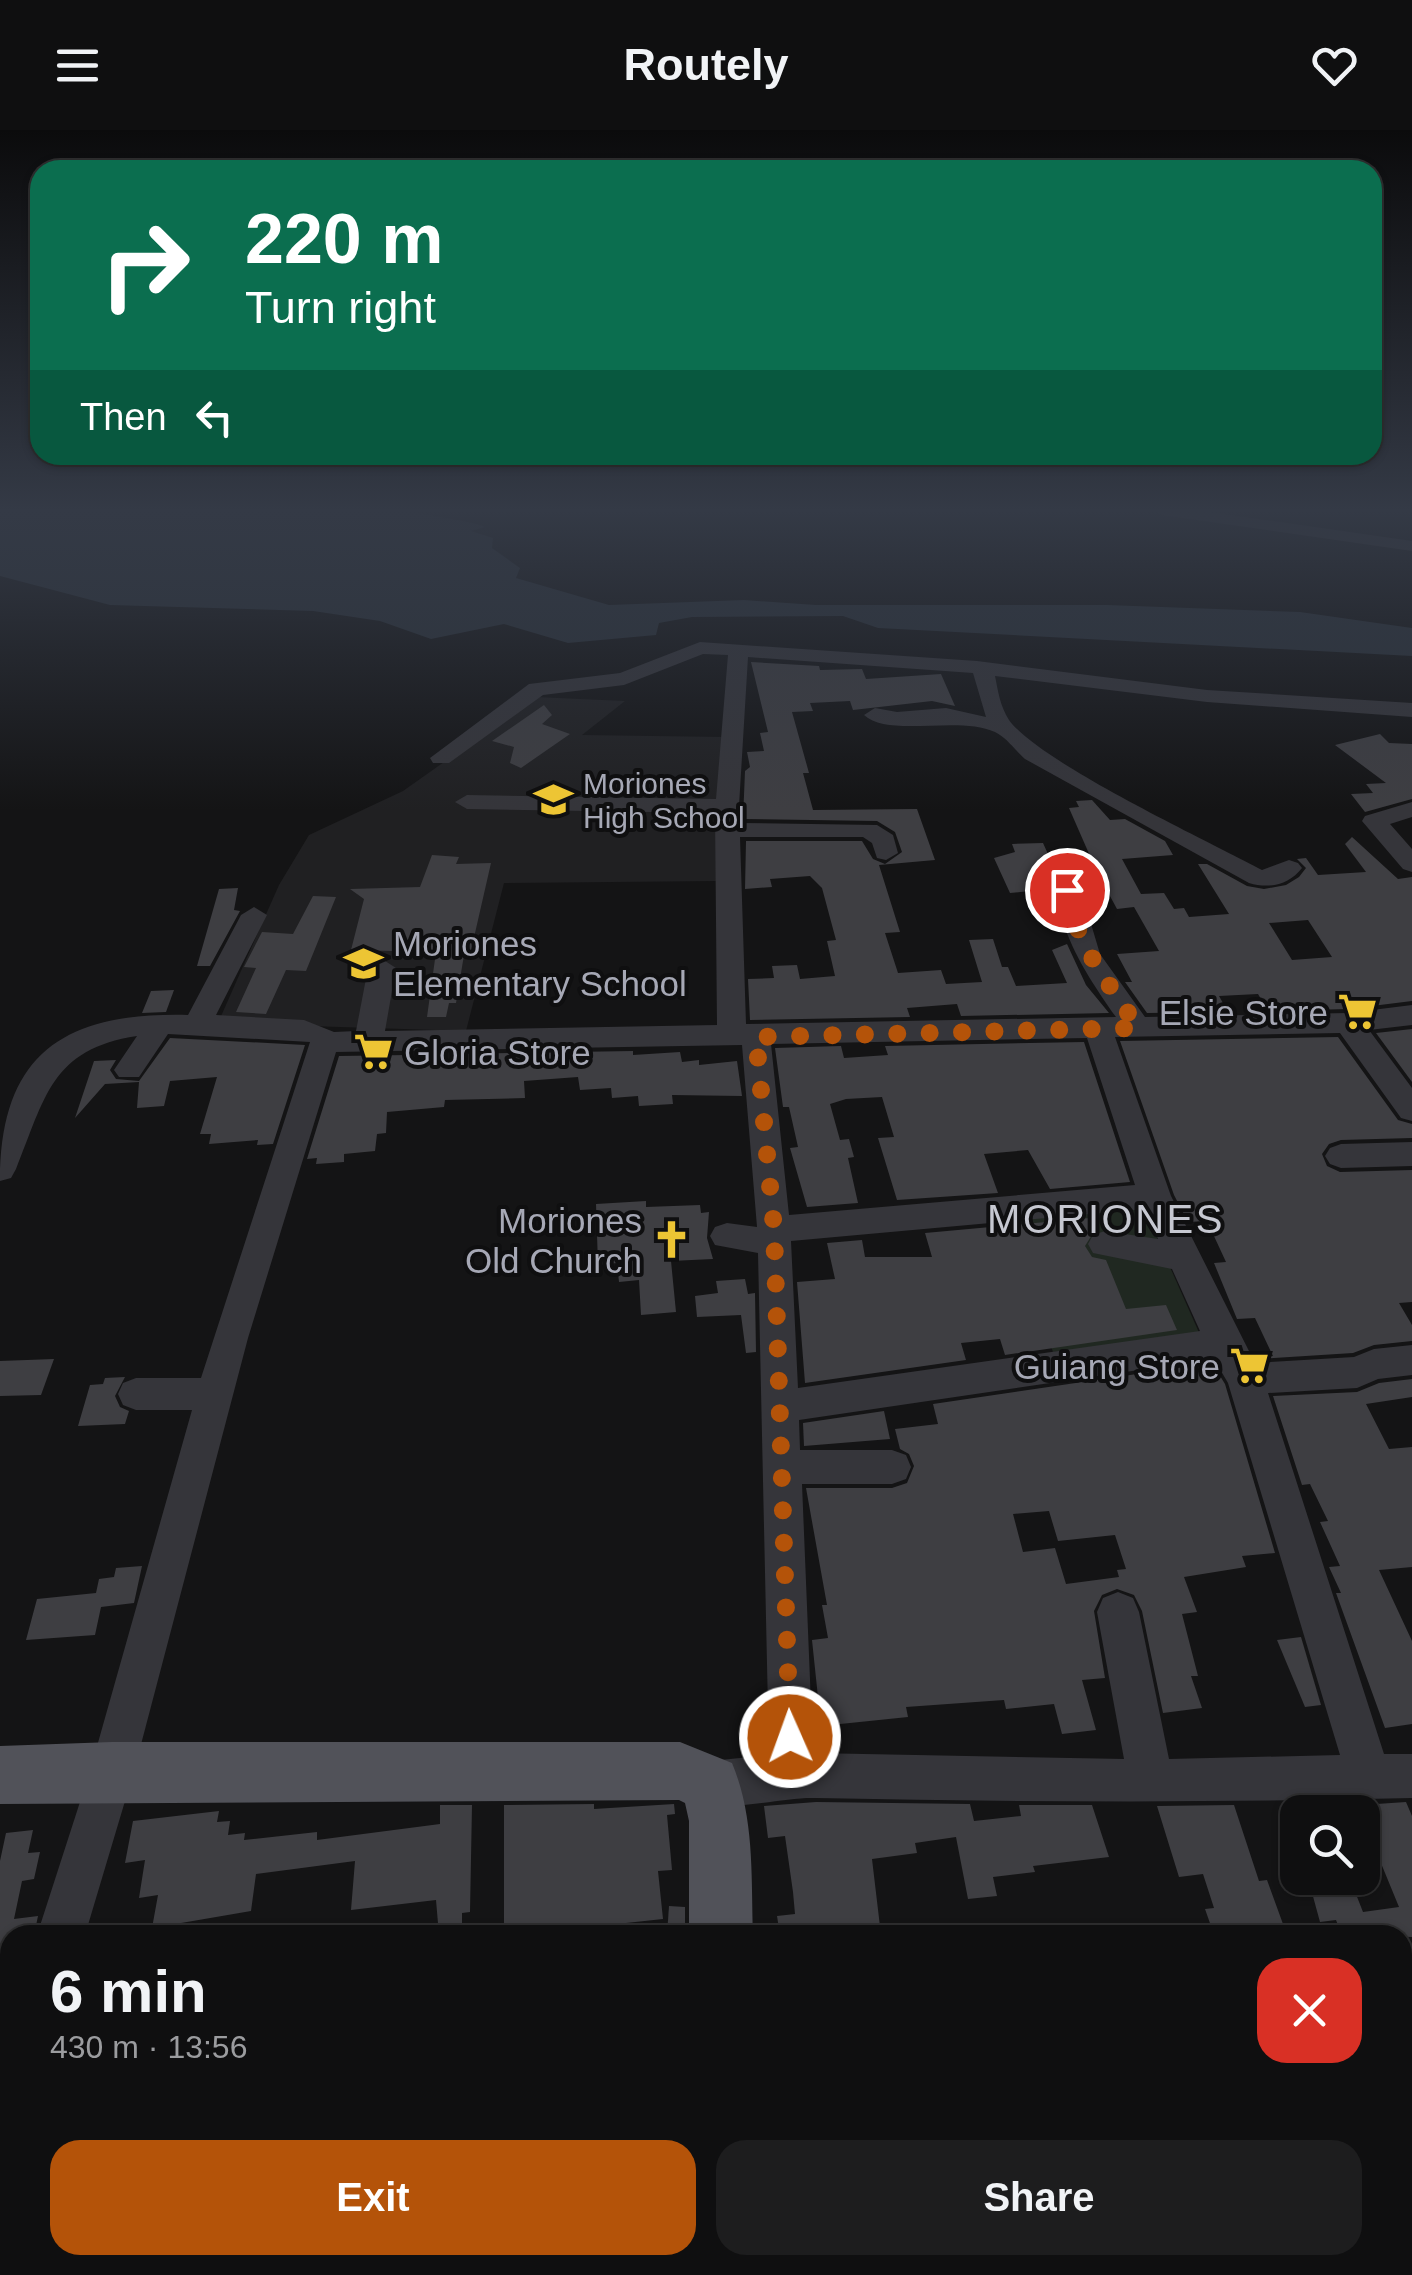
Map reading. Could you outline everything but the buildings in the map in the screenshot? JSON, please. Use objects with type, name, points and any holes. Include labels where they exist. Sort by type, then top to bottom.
[{"type":"main road","points":[[0,1775],[112,1770],[680,1771],[710,1784],[719,1821],[721,1925]]},
{"type":"street","points":[[442,758],[537,689],[624,680],[700,648],[978,667],[1208,696],[1412,710]]},
{"type":"street","points":[[742,650],[738,654],[727,818],[744,1037],[774,1235],[792,1776]]},
{"type":"street","points":[[978,667],[984,670],[988,700],[1002,727],[1045,762],[1132,804],[1258,878],[1280,876],[1289,868]]},
{"type":"street","points":[[875,715],[897,720],[946,715],[1002,727]]},
{"type":"street","points":[[468,802],[868,830],[884,840],[886,853]]},
{"type":"street","points":[[1412,809],[1374,821],[1412,864]]},
{"type":"street","points":[[1060,860],[1074,924],[1088,956],[1138,1028]]},
{"type":"street","points":[[197,1026],[254,915]]},
{"type":"street","points":[[369,1039],[382,968]]},
{"type":"street","points":[[325,1042],[1098,1030],[1348,1023],[1412,1015]]},
{"type":"street","points":[[1348,1023],[1412,1110]]},
{"type":"street","points":[[0,1169],[42,1077],[58,1053],[106,1033],[197,1026],[304,1030],[320,1034],[325,1042],[214,1394],[112,1770],[65,1925]]},
{"type":"street","points":[[129,1070],[158,1027]]},
{"type":"street","points":[[710,1784],[792,1776],[1151,1782],[1400,1779],[1245,1379],[1223,1343],[1155,1196],[1098,1030]]},
{"type":"street","points":[[1341,1156],[1412,1154]]},
{"type":"street","points":[[727,1236],[774,1235],[1155,1196]]},
{"type":"street","points":[[1106,1244],[1183,1257]]},
{"type":"street","points":[[780,1407],[982,1378],[1062,1360],[1223,1343]]},
{"type":"street","points":[[1245,1379],[1357,1372],[1374,1364],[1412,1360]]},
{"type":"street","points":[[136,1394],[214,1394]]},
{"type":"street","points":[[781,1467],[892,1467]]},
{"type":"street","points":[[1118,1612],[1151,1782]]},
{"type":"shaded area","points":[[283,610],[1300,612],[1412,628],[1412,656],[878,628],[843,616],[692,617],[659,623],[656,635],[568,643],[504,624],[431,639],[380,621]]},
{"type":"shaded area","name":"Moriones High School","points":[[536,697],[625,701],[582,735],[726,737],[719,881],[504,883],[466,1031],[218,1023],[279,885],[309,835],[403,791]]},
{"type":"shaded area","points":[[1142,1204],[1201,1337],[1053,1352],[1005,1215]]},
{"type":"place","name":"Moriones High School","points":[[553,800]]},
{"type":"place","name":"Moriones Elementary School","points":[[363,963]]},
{"type":"place","name":"Elsie Store","points":[[1358,1012]]},
{"type":"place","name":"Gloria Store","points":[[374,1052]]},
{"type":"place","name":"Moriones Old Church","points":[[672,1240]]},
{"type":"place","name":"Guiang Store","points":[[1250,1366]]},
{"type":"district","name":"MORIONES","points":[[1106,1219]]},
{"type":"route","points":[[790,1737],[774,1228],[756,1037],[1138,1028],[1088,956],[1074,924],[1067,890]]}]
